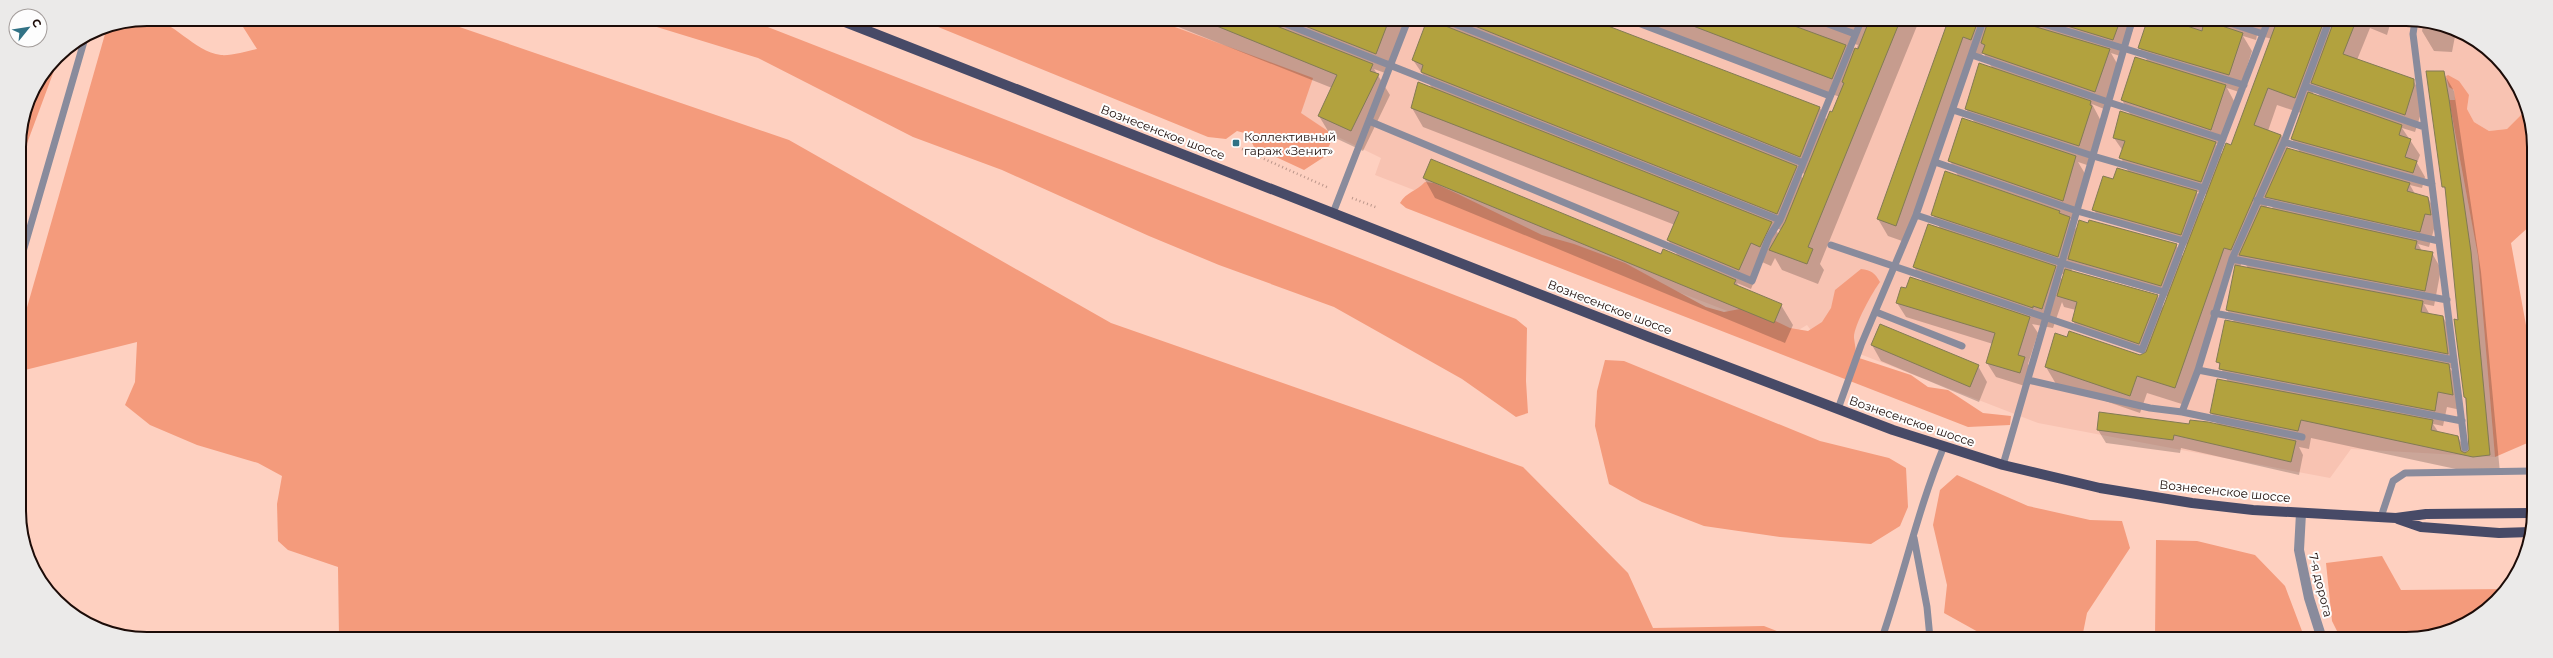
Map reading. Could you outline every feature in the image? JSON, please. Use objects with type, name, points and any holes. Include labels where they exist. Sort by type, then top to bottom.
[{"type":"main road","name":"Вознесенское шоссе","points":[[855,26],[1838,410],[2003,465],[2100,488],[2184,502],[2301,513],[2396,518],[2426,514],[2527,513]]},
{"type":"main road","name":"Вознесенское шоссе","points":[[2396,518],[2421,528],[2525,532]]},
{"type":"street","name":"7-я дорога","points":[[2301,513],[2299,550],[2309,598],[2320,632]]},
{"type":"lane","points":[[1292,26],[1391,64],[1780,220]]},
{"type":"lane","points":[[1332,213],[1406,26]]},
{"type":"lane","points":[[1460,26],[1803,163]]},
{"type":"lane","points":[[1646,26],[1830,96]]},
{"type":"lane","points":[[1833,26],[1855,34]]},
{"type":"lane","points":[[1369,121],[1752,281],[1769,237],[1780,220],[1859,26]]},
{"type":"lane","points":[[1838,410],[1861,345],[1916,215],[1981,26]]},
{"type":"lane","points":[[2050,26],[2244,85]]},
{"type":"lane","points":[[2003,465],[2131,26]]},
{"type":"lane","points":[[2239,26],[2263,34]]},
{"type":"lane","points":[[1831,245],[2142,350],[2266,26]]},
{"type":"lane","points":[[2182,412],[2198,370],[2214,313],[2232,259],[2284,142],[2327,26]]},
{"type":"lane","points":[[2414,27],[2413,34],[2424,127],[2465,448]]},
{"type":"lane","points":[[26,241],[83,44]]},
{"type":"lane","points":[[1972,55],[2108,102],[2223,139]]},
{"type":"lane","points":[[2305,86],[2424,127]]},
{"type":"lane","points":[[1953,110],[2093,156],[2204,188]]},
{"type":"lane","points":[[2284,142],[2432,184]]},
{"type":"lane","points":[[1935,162],[2077,211],[2184,241]]},
{"type":"lane","points":[[2257,200],[2439,241]]},
{"type":"lane","points":[[1916,215],[2062,263],[2164,292]]},
{"type":"lane","points":[[2232,259],[2446,300]]},
{"type":"lane","points":[[1876,312],[1962,346]]},
{"type":"lane","points":[[2214,313],[2454,360]]},
{"type":"lane","points":[[2198,370],[2462,421]]},
{"type":"lane","points":[[2028,380],[2150,408],[2182,412],[2302,437]]},
{"type":"lane","points":[[1884,632],[1926,489],[1944,446]]},
{"type":"lane","points":[[2380,517],[2393,481],[2405,473],[2527,471]]},
{"type":"lane","points":[[1913,536],[1928,607],[1930,632]]},
{"type":"path","points":[[1242,149],[1340,193],[1378,208]]},
{"type":"shaded area","points":[[139,26],[169,26],[201,48],[211,53],[225,55],[257,49],[242,26],[456,26],[789,140],[1111,323],[1523,467],[1628,573],[1653,628],[1764,626],[1780,632],[339,632],[338,567],[288,550],[278,541],[277,504],[282,476],[258,463],[197,445],[150,425],[125,405],[135,382],[137,342],[26,370],[26,311],[105,33]]},
{"type":"shaded area","points":[[654,26],[765,26],[1516,319],[1527,328],[1526,381],[1528,413],[1516,417],[1462,379],[1334,307],[1219,265],[1149,236],[1002,170],[913,137],[758,58]]},
{"type":"shaded area","points":[[936,26],[1172,26],[1313,78],[1301,113],[1334,135],[1324,157],[1304,170],[1254,147],[1248,134],[1237,131],[1226,139],[1208,137]]},
{"type":"shaded area","points":[[1172,26],[2406,26],[2429,28],[2445,32],[2473,46],[2492,61],[2511,87],[2522,114],[2507,129],[2489,131],[2474,122],[2467,109],[2469,95],[2454,90],[2455,100],[2449,100],[2478,256],[2495,457],[2351,449],[2330,478],[2038,423],[1816,337],[1807,325],[1790,335],[1375,175],[1381,158],[1334,135],[1300,113],[1312,78]]},
{"type":"shaded area","points":[[55,68],[26,146],[27,131],[35,101],[46,80]]},
{"type":"shaded area","points":[[2448,75],[2459,81],[2469,95],[2467,109],[2474,122],[2489,131],[2507,129],[2522,114],[2526,131],[2527,229],[2511,243],[2527,331],[2527,443],[2495,457],[2478,256],[2449,100],[2455,100],[2454,90],[2449,87],[2446,76]]},
{"type":"shaded area","points":[[1425,182],[1434,183],[1542,235],[1574,244],[1625,263],[1706,307],[1724,312],[1740,309],[1757,312],[1790,328],[1808,331],[1822,322],[1831,308],[1835,290],[1861,269],[1870,271],[1880,282],[1868,301],[1857,326],[1854,338],[1856,357],[1911,375],[1928,387],[1948,390],[1983,413],[2011,416],[2010,425],[1968,427],[1406,208],[1400,203],[1405,196],[1419,188]]},
{"type":"shaded area","points":[[1605,360],[1624,361],[1820,441],[1889,458],[1906,468],[1908,507],[1900,526],[1871,544],[1780,537],[1704,526],[1642,502],[1609,484],[1595,426],[1597,391]]},
{"type":"shaded area","points":[[1957,475],[2028,506],[2090,520],[2122,521],[2130,548],[2087,613],[2083,632],[1978,632],[1944,613],[1947,585],[1933,525],[1940,490]]},
{"type":"shaded area","points":[[2156,540],[2197,541],[2255,555],[2285,586],[2302,632],[2155,632]]},
{"type":"shaded area","points":[[2382,556],[2401,590],[2499,589],[2492,597],[2473,612],[2452,623],[2437,628],[2414,632],[2338,632],[2332,621],[2326,563]]},
{"type":"building","points":[[1217,26],[1277,26],[1373,64],[1370,71],[1379,74],[1351,131],[1318,116],[1337,75]]},
{"type":"building","points":[[1305,26],[1387,26],[1376,54]]},
{"type":"building","points":[[1425,26],[1446,26],[1797,166],[1777,214],[1421,72],[1423,65],[1412,60]]},
{"type":"building","points":[[1475,26],[1608,26],[1820,107],[1800,157]]},
{"type":"building","points":[[1693,26],[1795,26],[1846,45],[1832,79]]},
{"type":"building","points":[[1867,26],[1898,26],[1808,247],[1813,249],[1807,264],[1769,250],[1785,222],[1830,111],[1832,112],[1844,83],[1842,82],[1855,48],[1858,49]]},
{"type":"building","points":[[1946,26],[1976,26],[1971,40],[1963,37],[1896,226],[1877,219]]},
{"type":"building","points":[[1986,26],[2033,26],[2110,49],[2095,92],[1982,53],[1985,45],[1981,43]]},
{"type":"building","points":[[2067,26],[2118,26],[2113,40]]},
{"type":"building","points":[[2145,26],[2187,26],[2202,31],[2203,26],[2222,26],[2243,33],[2229,75],[2138,48]]},
{"type":"building","points":[[2275,26],[2322,26],[2295,98],[2268,88],[2254,125],[2281,135],[2231,250],[2224,248],[2175,388],[2137,376],[2130,396],[2045,367],[2055,333],[2067,337],[2069,331],[2140,355],[2146,352],[2226,143],[2231,145]]},
{"type":"building","points":[[2332,26],[2354,26],[2343,54],[2414,79],[2414,86],[2405,115],[2311,83]]},
{"type":"building","points":[[2135,57],[2226,85],[2211,130],[2121,100]]},
{"type":"building","points":[[1979,63],[2091,101],[2090,105],[2092,106],[2079,146],[1965,109]]},
{"type":"building","points":[[2426,71],[2444,71],[2449,99],[2471,252],[2490,455],[2473,457],[2301,420],[2298,431],[2210,413],[2217,379],[2433,420],[2431,430],[2458,436],[2461,451],[2465,453],[2469,450],[2466,398],[2464,397],[2454,319],[2458,320],[2445,187],[2442,187]]},
{"type":"building","points":[[1418,82],[1772,222],[1760,247],[1751,243],[1739,270],[1667,240],[1679,212],[1411,108]]},
{"type":"building","points":[[2308,92],[2402,125],[2399,135],[2411,139],[2405,157],[2417,161],[2413,173],[2291,139]]},
{"type":"building","points":[[2120,111],[2216,142],[2201,182],[2119,158],[2125,141],[2113,138]]},
{"type":"building","points":[[1962,118],[2076,156],[2063,201],[1948,161]]},
{"type":"building","points":[[2287,148],[2410,183],[2407,191],[2428,197],[2431,215],[2425,214],[2420,232],[2265,197]]},
{"type":"building","points":[[1431,159],[1661,254],[1663,249],[1736,280],[1734,284],[1782,304],[1774,323],[1423,178]]},
{"type":"building","points":[[2117,168],[2197,191],[2181,235],[2092,210],[2103,176],[2113,179]]},
{"type":"building","points":[[1945,171],[2060,211],[2059,213],[2070,217],[2058,257],[1931,215]]},
{"type":"building","points":[[2261,206],[2417,241],[2415,249],[2433,252],[2425,291],[2239,255]]},
{"type":"building","points":[[2079,220],[2088,223],[2089,220],[2177,244],[2161,286],[2068,259]]},
{"type":"building","points":[[1928,224],[2056,266],[2042,309],[2033,306],[2033,308],[1913,267]]},
{"type":"building","points":[[2235,265],[2423,301],[2421,312],[2443,316],[2448,354],[2226,310]]},
{"type":"building","points":[[2065,269],[2158,295],[2139,344],[2072,321],[2077,302],[2057,296]]},
{"type":"building","points":[[1910,277],[2030,317],[2018,355],[2025,357],[2020,373],[1986,363],[1995,333],[1896,303],[1901,287],[1906,288]]},
{"type":"building","points":[[2225,320],[2449,364],[2453,395],[2438,392],[2435,411],[2219,369],[2220,363],[2216,362]]},
{"type":"building","points":[[1880,324],[1979,365],[1970,387],[1871,345]]},
{"type":"building","points":[[2099,412],[2189,424],[2190,420],[2208,422],[2296,441],[2291,462],[2174,435],[2173,440],[2097,430]]},
{"type":"place","name":"Коллективный гараж «Зенит»","points":[[1236,143]]}]
